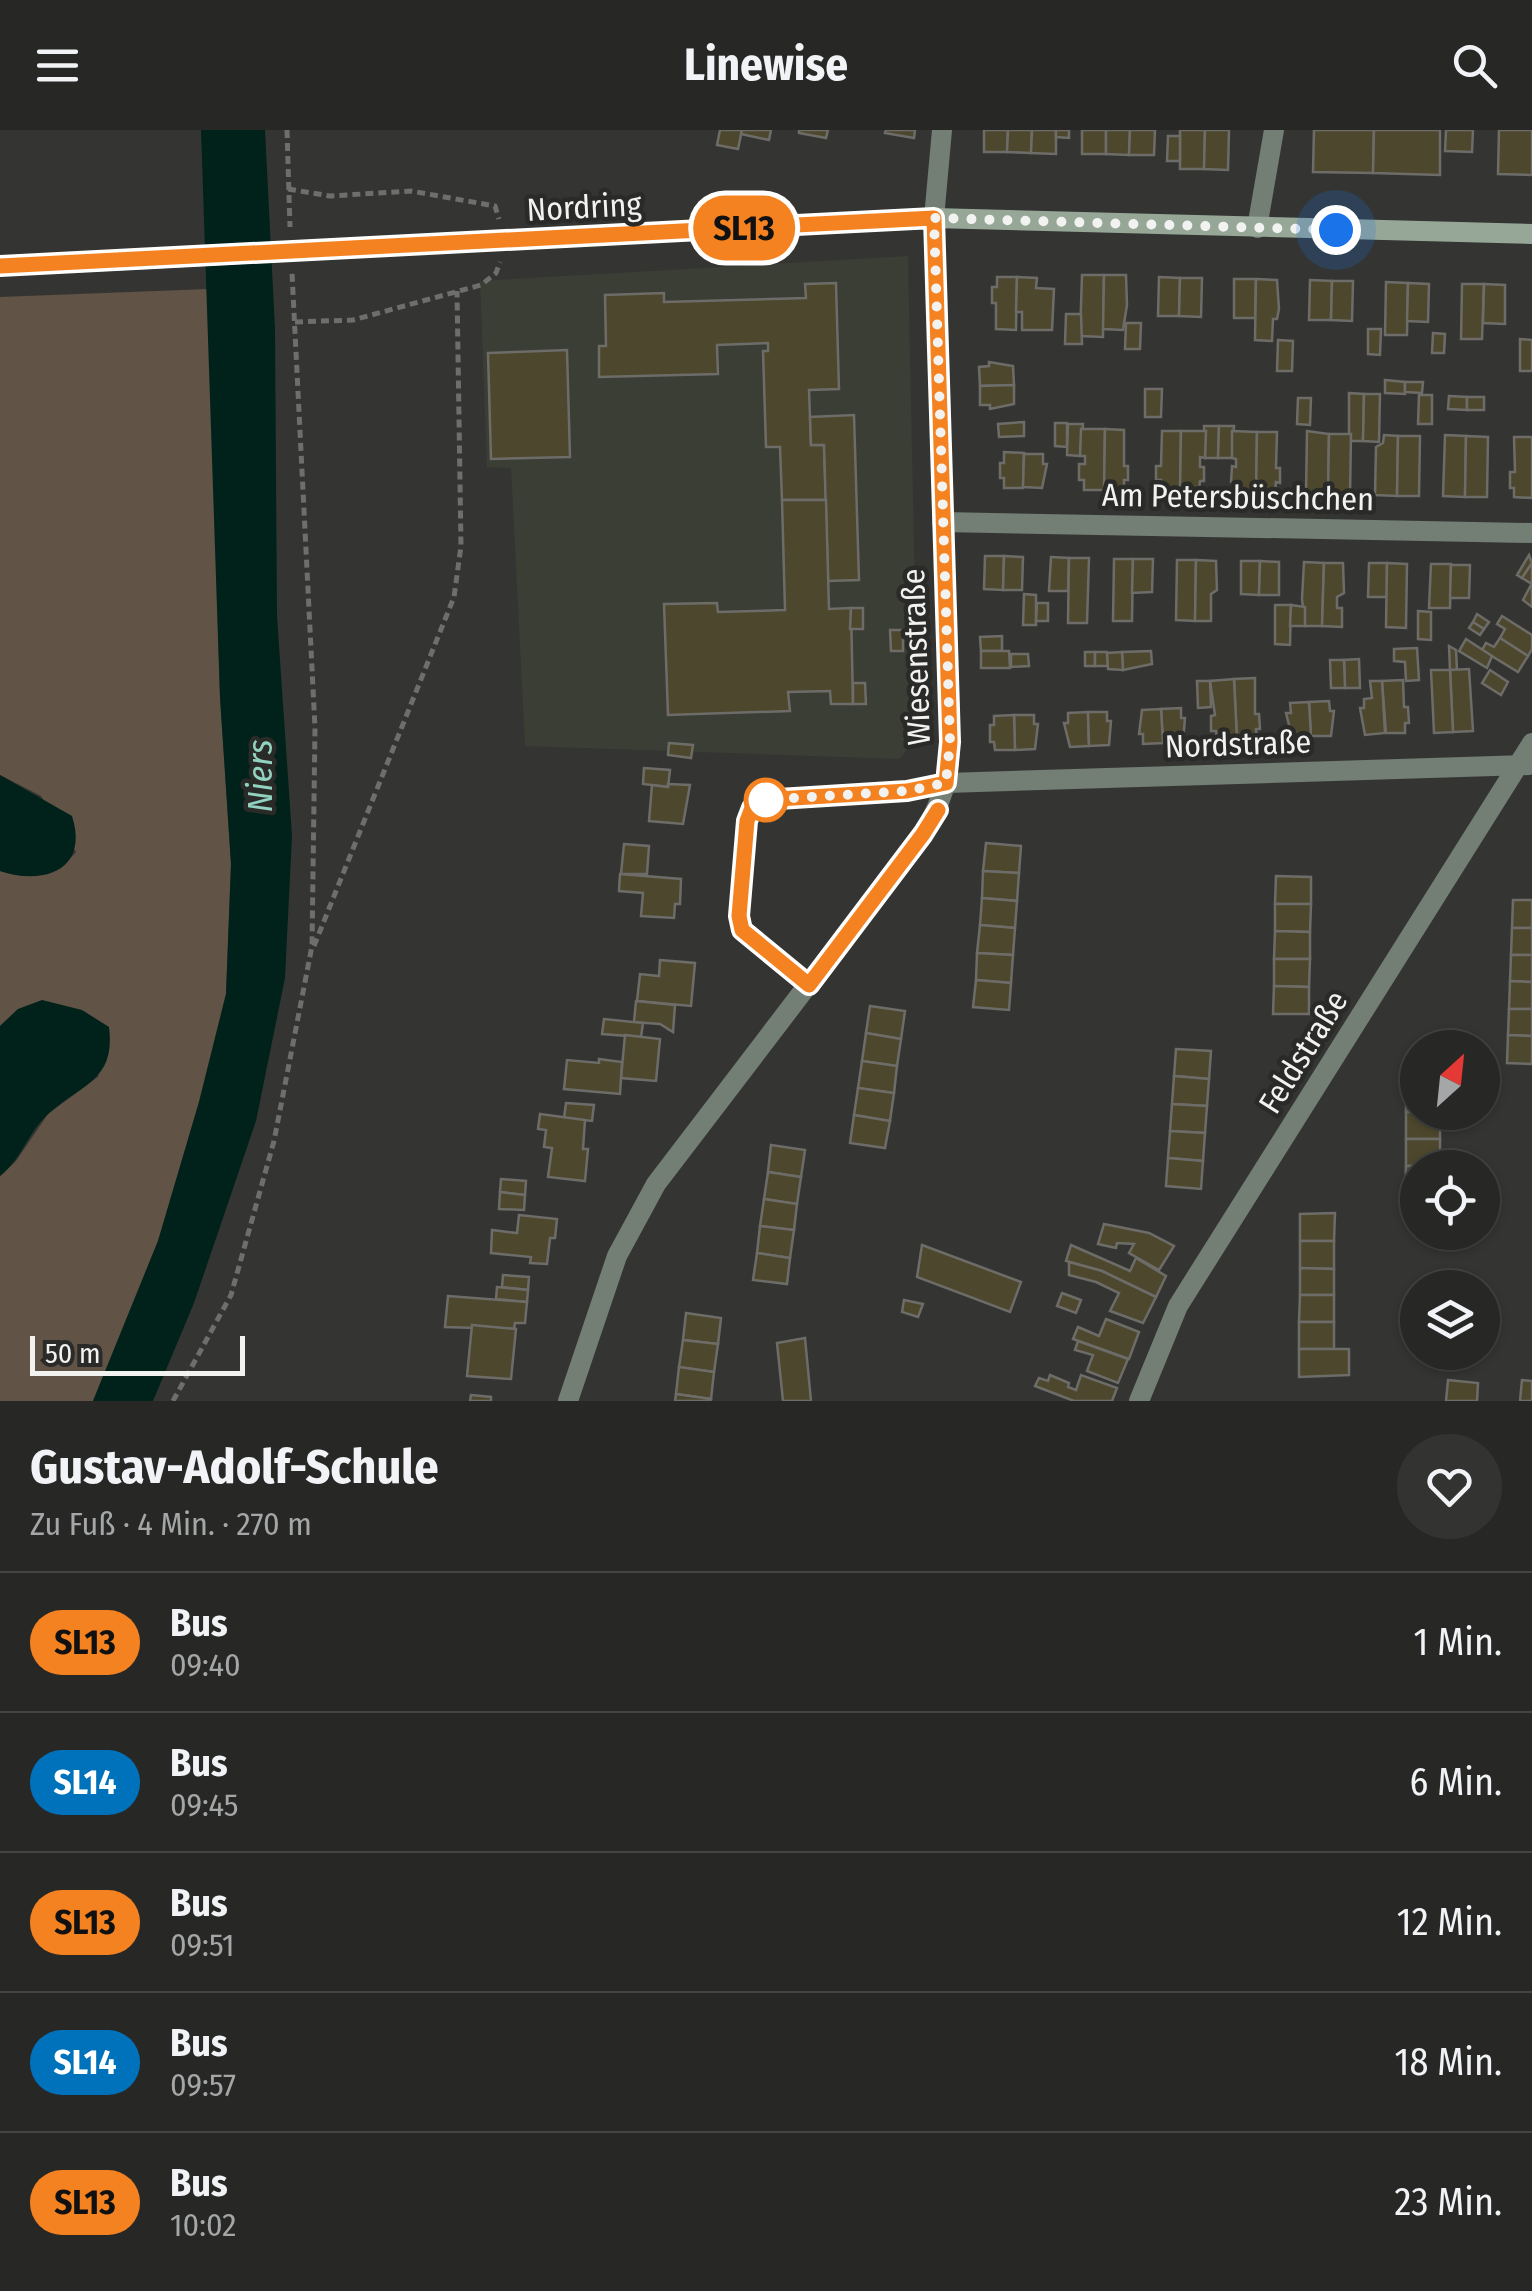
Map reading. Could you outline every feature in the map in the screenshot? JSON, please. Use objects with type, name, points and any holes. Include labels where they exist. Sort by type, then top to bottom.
[{"type":"street","name":"Wiesenstraße","points":[[568,1401],[607,1281],[656,1184],[923,834],[938,810],[946,783],[950,742],[934,218],[942,130]]},
{"type":"street","points":[[1257,228],[1274,130]]},
{"type":"street","name":"Nordring","points":[[0,266],[934,218],[1532,234]]},
{"type":"street","name":"Am Petersbüschchen","points":[[942,522],[1532,533]]},
{"type":"street","name":"Feldstraße","points":[[1139,1401],[1178,1306],[1526,765],[1532,744]]},
{"type":"street","name":"Nordstraße","points":[[946,783],[1526,765]]},
{"type":"lane","points":[[809,985],[742,930],[739,916],[747,821],[752,808],[762,800],[907,791],[946,783]]},
{"type":"path","points":[[287,130],[290,241]]},
{"type":"path","points":[[288,189],[330,196],[411,191],[495,206],[508,241],[496,273],[481,285],[353,320],[294,322]]},
{"type":"path","points":[[173,1401],[231,1294],[274,1140],[310,956],[315,728],[292,259]]},
{"type":"path","points":[[310,956],[454,597],[461,546],[457,292]]},
{"type":"shaded area","points":[[908,256],[918,737],[899,759],[525,746],[511,468],[487,467],[480,281]]},
{"type":"shaded area","points":[[208,289],[220,697],[231,864],[226,994],[158,1241],[93,1401],[0,1401],[0,1176],[16,1161],[48,1114],[99,1076],[18,1009],[0,1026],[0,871],[22,876],[42,874],[60,866],[76,852],[41,796],[0,775],[0,297]]},
{"type":"water","name":"Niers","points":[[201,130],[265,130],[275,329],[277,616],[292,836],[285,978],[256,1121],[194,1303],[153,1401],[93,1401],[158,1241],[226,994],[231,864],[220,697]]},
{"type":"water","points":[[0,775],[72,816],[74,849],[69,861],[59,869],[33,876],[0,871]]},
{"type":"water","points":[[42,1000],[82,1010],[109,1027],[107,1060],[93,1080],[40,1122],[0,1176],[0,1026],[18,1009]]},
{"type":"building","points":[[720,130],[742,130],[738,149],[717,145]]},
{"type":"building","points":[[742,130],[771,130],[769,140],[741,134]]},
{"type":"building","points":[[799,130],[828,130],[826,138]]},
{"type":"building","points":[[915,130],[914,138],[885,133]]},
{"type":"building","points":[[984,130],[1008,130],[1007,152],[984,152]]},
{"type":"building","points":[[1008,130],[1032,130],[1031,153],[1007,152]]},
{"type":"building","points":[[1032,130],[1056,130],[1056,154],[1031,153]]},
{"type":"building","points":[[1056,130],[1069,130],[1069,138],[1056,137]]},
{"type":"building","points":[[1082,130],[1106,130],[1106,154],[1082,154]]},
{"type":"building","points":[[1106,130],[1130,130],[1129,155],[1106,154]]},
{"type":"building","points":[[1130,130],[1155,130],[1154,155],[1129,155]]},
{"type":"building","points":[[1180,130],[1205,130],[1204,169],[1180,169]]},
{"type":"building","points":[[1205,130],[1229,130],[1228,170],[1204,169]]},
{"type":"building","points":[[1314,130],[1374,130],[1373,173],[1313,172]]},
{"type":"building","points":[[1374,130],[1440,130],[1440,175],[1373,173]]},
{"type":"building","points":[[1446,130],[1473,130],[1472,152],[1445,151]]},
{"type":"building","points":[[1499,130],[1532,130],[1532,175],[1498,174]]},
{"type":"building","points":[[1168,136],[1180,136],[1180,161],[1167,161]]},
{"type":"building","points":[[1082,275],[1104,275],[1103,337],[1080,336]]},
{"type":"building","points":[[1104,275],[1126,275],[1123,330],[1103,329]]},
{"type":"building","points":[[997,277],[1017,277],[1016,330],[996,329],[992,287],[997,287]]},
{"type":"building","points":[[1017,277],[1037,278],[1036,288],[1054,289],[1052,330],[1022,330],[1022,312],[1016,312]]},
{"type":"building","points":[[1159,277],[1180,278],[1179,316],[1158,316]]},
{"type":"building","points":[[1180,278],[1202,278],[1201,317],[1179,316]]},
{"type":"building","points":[[1234,279],[1256,279],[1255,318],[1234,318]]},
{"type":"building","points":[[1256,279],[1277,280],[1279,309],[1277,319],[1273,319],[1272,341],[1255,340]]},
{"type":"building","points":[[1310,280],[1332,281],[1331,320],[1309,320]]},
{"type":"building","points":[[1332,281],[1353,281],[1352,321],[1331,320]]},
{"type":"building","points":[[1386,282],[1408,283],[1407,335],[1385,335]]},
{"type":"building","points":[[836,283],[839,389],[809,390],[811,445],[824,445],[826,500],[782,500],[780,447],[766,447],[763,351],[768,351],[768,343],[717,345],[718,374],[599,377],[599,346],[606,346],[605,295],[664,293],[664,302],[806,298],[805,284]]},
{"type":"building","points":[[1408,283],[1429,284],[1428,322],[1407,321]]},
{"type":"building","points":[[1462,284],[1484,284],[1482,339],[1461,339]]},
{"type":"building","points":[[1484,284],[1505,285],[1505,324],[1483,323]]},
{"type":"building","points":[[1066,314],[1081,314],[1082,344],[1065,344]]},
{"type":"building","points":[[1126,323],[1141,323],[1140,349],[1125,349]]},
{"type":"building","points":[[1368,329],[1381,329],[1380,355],[1368,354]]},
{"type":"building","points":[[1433,333],[1445,334],[1444,353],[1432,353]]},
{"type":"building","points":[[1520,339],[1532,340],[1532,371],[1520,371]]},
{"type":"building","points":[[1278,340],[1293,341],[1292,371],[1277,371]]},
{"type":"building","points":[[567,350],[570,457],[491,459],[488,353]]},
{"type":"building","points":[[989,362],[1013,366],[1014,385],[980,386],[979,367],[989,366]]},
{"type":"building","points":[[1385,380],[1405,382],[1405,394],[1385,393]]},
{"type":"building","points":[[1405,382],[1423,382],[1422,393],[1405,392]]},
{"type":"building","points":[[1014,385],[1014,404],[990,409],[990,405],[980,405],[980,386]]},
{"type":"building","points":[[1145,389],[1162,389],[1161,417],[1145,417]]},
{"type":"building","points":[[1349,393],[1364,394],[1363,441],[1351,441]]},
{"type":"building","points":[[1364,394],[1380,394],[1379,442],[1363,441]]},
{"type":"building","points":[[1419,395],[1432,395],[1432,424],[1418,424]]},
{"type":"building","points":[[1449,396],[1467,397],[1467,410],[1448,409]]},
{"type":"building","points":[[1467,397],[1484,397],[1484,410],[1467,410]]},
{"type":"building","points":[[1298,398],[1311,398],[1310,425],[1297,424]]},
{"type":"building","points":[[854,415],[859,580],[828,581],[824,445],[811,445],[810,417]]},
{"type":"building","points":[[1024,422],[1024,436],[999,437],[998,424]]},
{"type":"building","points":[[1055,423],[1067,423],[1067,447],[1055,446]]},
{"type":"building","points":[[1068,424],[1083,424],[1080,456],[1067,455]]},
{"type":"building","points":[[1204,426],[1219,426],[1218,458],[1205,458]]},
{"type":"building","points":[[1219,426],[1234,426],[1232,458],[1218,458]]},
{"type":"building","points":[[1081,429],[1105,429],[1104,490],[1084,490],[1084,480],[1079,480],[1079,464],[1085,464],[1085,456],[1080,456]]},
{"type":"building","points":[[1105,429],[1124,430],[1128,480],[1124,480],[1124,491],[1104,490]]},
{"type":"building","points":[[1162,431],[1181,431],[1180,491],[1160,491],[1161,480],[1156,480],[1156,466],[1161,466]]},
{"type":"building","points":[[1181,431],[1206,431],[1205,458],[1200,457],[1204,481],[1200,481],[1199,491],[1180,491]]},
{"type":"building","points":[[1232,431],[1257,432],[1256,493],[1236,493],[1236,483],[1231,482],[1232,466],[1236,467]]},
{"type":"building","points":[[1307,431],[1329,434],[1328,494],[1306,495]]},
{"type":"building","points":[[1257,432],[1277,432],[1276,468],[1280,468],[1280,483],[1276,482],[1275,492],[1256,492]]},
{"type":"building","points":[[1329,434],[1351,434],[1350,495],[1328,494]]},
{"type":"building","points":[[1384,435],[1398,436],[1397,496],[1375,495],[1376,447],[1383,443]]},
{"type":"building","points":[[1445,435],[1466,436],[1465,497],[1443,496]]},
{"type":"building","points":[[1398,436],[1420,436],[1419,496],[1397,496]]},
{"type":"building","points":[[1466,436],[1488,437],[1487,497],[1465,497]]},
{"type":"building","points":[[1514,437],[1532,437],[1532,498],[1514,497],[1514,488],[1510,488],[1510,472],[1515,472]]},
{"type":"building","points":[[1004,452],[1024,453],[1023,488],[1004,488],[1000,463],[1004,463]]},
{"type":"building","points":[[1024,454],[1043,454],[1043,464],[1047,464],[1042,488],[1023,487]]},
{"type":"building","points":[[782,500],[826,500],[829,609],[851,608],[853,704],[831,704],[830,691],[788,692],[790,711],[668,715],[664,604],[717,603],[718,612],[785,610]]},
{"type":"building","points":[[1529,555],[1532,563],[1522,578],[1517,575]]},
{"type":"building","points":[[985,556],[1004,556],[1003,590],[984,589]]},
{"type":"building","points":[[1004,556],[1023,557],[1022,590],[1003,590]]},
{"type":"building","points":[[1051,557],[1069,558],[1068,591],[1049,591]]},
{"type":"building","points":[[1069,558],[1089,558],[1087,623],[1068,623]]},
{"type":"building","points":[[1114,559],[1133,559],[1132,621],[1113,621]]},
{"type":"building","points":[[1133,559],[1153,559],[1152,592],[1132,593]]},
{"type":"building","points":[[1177,560],[1196,560],[1195,621],[1176,620]]},
{"type":"building","points":[[1196,560],[1216,561],[1217,590],[1211,594],[1211,621],[1195,621]]},
{"type":"building","points":[[1241,561],[1260,561],[1259,595],[1241,594]]},
{"type":"building","points":[[1260,561],[1279,562],[1279,595],[1259,595]]},
{"type":"building","points":[[1304,562],[1324,563],[1322,626],[1305,626]]},
{"type":"building","points":[[1324,563],[1343,563],[1344,593],[1337,597],[1337,608],[1342,608],[1342,627],[1322,626]]},
{"type":"building","points":[[1369,563],[1387,563],[1387,597],[1368,597]]},
{"type":"building","points":[[1387,563],[1407,564],[1406,628],[1386,627]]},
{"type":"building","points":[[1532,563],[1532,584],[1522,578]]},
{"type":"building","points":[[1431,564],[1451,564],[1450,608],[1429,608]]},
{"type":"building","points":[[1451,565],[1470,565],[1469,598],[1450,598]]},
{"type":"building","points":[[1532,583],[1532,607],[1523,600]]},
{"type":"building","points":[[1024,594],[1036,595],[1036,625],[1023,625]]},
{"type":"building","points":[[1037,603],[1048,603],[1048,621],[1036,621]]},
{"type":"building","points":[[1275,605],[1291,605],[1290,645],[1275,644]]},
{"type":"building","points":[[1291,605],[1305,607],[1305,626],[1290,626]]},
{"type":"building","points":[[851,608],[863,608],[863,629],[850,629]]},
{"type":"building","points":[[1418,611],[1431,612],[1431,640],[1418,639]]},
{"type":"building","points":[[1477,614],[1489,622],[1484,629],[1473,622]]},
{"type":"building","points":[[1502,616],[1532,635],[1528,656],[1500,638],[1505,629],[1497,624]]},
{"type":"building","points":[[1473,622],[1484,629],[1480,635],[1469,628]]},
{"type":"building","points":[[890,630],[903,630],[903,651],[891,651]]},
{"type":"building","points":[[1002,636],[1002,651],[981,651],[980,637]]},
{"type":"building","points":[[1500,638],[1528,656],[1518,672],[1482,650],[1486,643],[1494,647]]},
{"type":"building","points":[[1466,639],[1492,656],[1487,668],[1459,651]]},
{"type":"building","points":[[1449,646],[1456,650],[1457,670],[1450,670]]},
{"type":"building","points":[[1417,648],[1419,680],[1406,681],[1405,662],[1394,661],[1394,649]]},
{"type":"building","points":[[981,651],[1009,651],[1010,668],[981,668]]},
{"type":"building","points":[[1151,651],[1152,664],[1123,670],[1122,652]]},
{"type":"building","points":[[1085,652],[1095,652],[1095,666],[1085,666]]},
{"type":"building","points":[[1095,652],[1107,652],[1108,666],[1095,666]]},
{"type":"building","points":[[1122,652],[1123,670],[1108,669],[1107,653]]},
{"type":"building","points":[[1011,654],[1028,654],[1029,666],[1011,667]]},
{"type":"building","points":[[1359,659],[1360,688],[1345,688],[1344,660]]},
{"type":"building","points":[[1330,660],[1344,660],[1345,688],[1331,688]]},
{"type":"building","points":[[1469,669],[1473,731],[1453,732],[1450,670]]},
{"type":"building","points":[[1431,670],[1450,670],[1453,732],[1434,733]]},
{"type":"building","points":[[1490,670],[1508,682],[1501,695],[1482,683]]},
{"type":"building","points":[[1255,678],[1255,714],[1259,714],[1260,729],[1256,729],[1257,739],[1237,740],[1234,679]]},
{"type":"building","points":[[1234,679],[1237,740],[1217,741],[1216,731],[1211,731],[1211,716],[1215,715],[1210,681]]},
{"type":"building","points":[[1403,680],[1409,723],[1405,723],[1405,733],[1386,733],[1382,681]]},
{"type":"building","points":[[1197,681],[1210,681],[1211,707],[1198,708]]},
{"type":"building","points":[[1370,681],[1382,681],[1385,733],[1365,735],[1360,708],[1364,708],[1364,699],[1372,698]]},
{"type":"building","points":[[853,683],[865,683],[866,704],[853,704]]},
{"type":"building","points":[[1329,701],[1330,711],[1334,711],[1331,736],[1311,736],[1309,702]]},
{"type":"building","points":[[1309,702],[1311,736],[1292,737],[1286,713],[1291,713],[1290,703]]},
{"type":"building","points":[[1181,708],[1181,718],[1185,718],[1183,742],[1163,743],[1161,709]]},
{"type":"building","points":[[1161,709],[1163,743],[1143,744],[1143,734],[1139,734],[1142,710]]},
{"type":"building","points":[[1088,712],[1089,746],[1070,747],[1064,723],[1068,723],[1068,713]]},
{"type":"building","points":[[1088,712],[1107,712],[1107,721],[1111,721],[1109,745],[1089,746]]},
{"type":"building","points":[[1014,715],[1034,715],[1034,724],[1038,724],[1035,749],[1015,750]]},
{"type":"building","points":[[1014,715],[1015,750],[995,750],[994,742],[990,742],[994,716]]},
{"type":"building","points":[[669,743],[693,745],[691,758],[668,755]]},
{"type":"building","points":[[644,768],[670,770],[668,787],[643,784]]},
{"type":"building","points":[[652,785],[690,785],[683,824],[649,821]]},
{"type":"building","points":[[986,843],[1021,846],[1019,873],[983,871]]},
{"type":"building","points":[[624,844],[649,846],[647,874],[621,874]]},
{"type":"building","points":[[983,871],[1019,873],[1017,901],[982,898]]},
{"type":"building","points":[[620,874],[681,879],[680,904],[675,904],[674,918],[641,916],[643,893],[619,891]]},
{"type":"building","points":[[1276,876],[1311,877],[1311,904],[1275,904]]},
{"type":"building","points":[[982,898],[1017,901],[1015,928],[980,925]]},
{"type":"building","points":[[1513,900],[1532,900],[1532,928],[1512,928]]},
{"type":"building","points":[[1275,904],[1311,904],[1310,932],[1275,931]]},
{"type":"building","points":[[980,925],[1015,928],[1013,955],[977,953]]},
{"type":"building","points":[[1512,928],[1532,928],[1532,955],[1511,955]]},
{"type":"building","points":[[1275,931],[1310,932],[1310,959],[1274,959]]},
{"type":"building","points":[[977,953],[1013,955],[1011,983],[976,980]]},
{"type":"building","points":[[1511,955],[1532,955],[1532,982],[1510,981]]},
{"type":"building","points":[[1274,959],[1310,959],[1309,987],[1274,986]]},
{"type":"building","points":[[660,960],[695,963],[691,1006],[637,1001],[640,974],[659,976]]},
{"type":"building","points":[[976,980],[1011,983],[1009,1010],[973,1007]]},
{"type":"building","points":[[1510,981],[1532,982],[1532,1009],[1509,1009]]},
{"type":"building","points":[[1274,986],[1309,987],[1309,1014],[1273,1014]]},
{"type":"building","points":[[636,1001],[675,1005],[673,1032],[660,1024],[634,1022]]},
{"type":"building","points":[[870,1006],[905,1011],[901,1039],[866,1033]]},
{"type":"building","points":[[1509,1009],[1532,1009],[1532,1036],[1508,1035]]},
{"type":"building","points":[[604,1019],[643,1023],[641,1037],[602,1034]]},
{"type":"building","points":[[866,1033],[901,1039],[897,1066],[862,1061]]},
{"type":"building","points":[[625,1035],[660,1039],[656,1081],[621,1078]]},
{"type":"building","points":[[1508,1035],[1532,1036],[1532,1064],[1507,1063]]},
{"type":"building","points":[[1176,1049],[1211,1051],[1209,1079],[1174,1076]]},
{"type":"building","points":[[599,1059],[622,1062],[620,1094],[564,1089],[567,1060],[599,1063]]},
{"type":"building","points":[[862,1061],[897,1066],[894,1093],[858,1088]]},
{"type":"building","points":[[1174,1076],[1209,1079],[1207,1106],[1172,1104]]},
{"type":"building","points":[[858,1088],[894,1093],[890,1121],[854,1115]]},
{"type":"building","points":[[566,1103],[594,1105],[592,1121],[564,1118]]},
{"type":"building","points":[[1172,1104],[1207,1106],[1205,1133],[1170,1131]]},
{"type":"building","points":[[540,1114],[585,1120],[585,1181],[548,1177],[552,1148],[544,1147],[546,1130],[538,1129]]},
{"type":"building","points":[[854,1115],[890,1121],[885,1148],[850,1143]]},
{"type":"building","points":[[1406,1130],[1440,1130],[1440,1139],[1406,1139]]},
{"type":"building","points":[[1170,1131],[1205,1133],[1203,1161],[1168,1158]]},
{"type":"building","points":[[1406,1139],[1440,1139],[1440,1150],[1406,1150]]},
{"type":"building","points":[[771,1145],[805,1150],[801,1177],[768,1172]]},
{"type":"building","points":[[1168,1158],[1203,1161],[1201,1189],[1166,1186]]},
{"type":"building","points":[[768,1172],[801,1177],[797,1204],[764,1199]]},
{"type":"building","points":[[501,1179],[526,1181],[525,1195],[500,1192]]},
{"type":"building","points":[[500,1192],[525,1195],[524,1210],[499,1209]]},
{"type":"building","points":[[764,1199],[797,1204],[794,1230],[760,1226]]},
{"type":"building","points":[[1335,1213],[1334,1241],[1300,1241],[1300,1214]]},
{"type":"building","points":[[519,1215],[557,1219],[547,1264],[530,1263],[531,1257],[491,1253],[492,1230],[517,1233]]},
{"type":"building","points":[[1104,1224],[1149,1233],[1174,1246],[1159,1270],[1129,1253],[1134,1244],[1117,1243],[1116,1248],[1098,1244]]},
{"type":"building","points":[[760,1226],[794,1230],[790,1258],[757,1253]]},
{"type":"building","points":[[1300,1241],[1334,1241],[1334,1269],[1300,1268]]},
{"type":"building","points":[[922,1245],[1021,1282],[1010,1312],[917,1277]]},
{"type":"building","points":[[1071,1245],[1130,1271],[1136,1258],[1166,1276],[1156,1297],[1102,1271],[1066,1261]]},
{"type":"building","points":[[757,1253],[790,1258],[787,1284],[753,1280]]},
{"type":"building","points":[[1069,1262],[1102,1271],[1156,1297],[1143,1323],[1110,1311],[1119,1293],[1069,1275]]},
{"type":"building","points":[[1300,1268],[1334,1269],[1334,1295],[1300,1295]]},
{"type":"building","points":[[503,1275],[529,1277],[528,1290],[502,1287]]},
{"type":"building","points":[[497,1287],[528,1290],[527,1302],[496,1299]]},
{"type":"building","points":[[1062,1293],[1081,1300],[1076,1313],[1057,1306]]},
{"type":"building","points":[[1300,1295],[1334,1295],[1334,1322],[1299,1322]]},
{"type":"building","points":[[448,1296],[527,1302],[525,1323],[515,1323],[514,1329],[445,1327]]},
{"type":"building","points":[[904,1300],[923,1304],[918,1317],[902,1312]]},
{"type":"building","points":[[686,1313],[721,1318],[718,1344],[683,1340]]},
{"type":"building","points":[[1106,1319],[1139,1332],[1129,1359],[1073,1339],[1078,1327],[1099,1336]]},
{"type":"building","points":[[1299,1322],[1334,1322],[1334,1349],[1299,1349]]},
{"type":"building","points":[[472,1325],[516,1329],[511,1379],[467,1376]]},
{"type":"building","points":[[805,1338],[811,1401],[783,1401],[777,1343]]},
{"type":"building","points":[[683,1340],[718,1344],[714,1372],[679,1367]]},
{"type":"building","points":[[1078,1341],[1128,1359],[1118,1383],[1087,1371],[1093,1355],[1075,1350]]},
{"type":"building","points":[[1299,1349],[1349,1349],[1349,1375],[1299,1377]]},
{"type":"building","points":[[679,1367],[714,1372],[711,1399],[676,1394]]},
{"type":"building","points":[[1050,1375],[1076,1390],[1081,1375],[1117,1388],[1112,1401],[1074,1401],[1035,1386],[1039,1378],[1048,1381]]},
{"type":"building","points":[[1448,1380],[1478,1383],[1477,1401],[1446,1401]]},
{"type":"building","points":[[1522,1380],[1532,1381],[1532,1401],[1520,1401]]},
{"type":"building","points":[[676,1394],[711,1399],[675,1401]]},
{"type":"building","points":[[471,1395],[491,1397],[491,1401],[470,1401]]},
{"type":"bus line","name":"SL13","points":[[0,266],[934,218],[950,742],[946,783],[907,791],[762,800],[752,808],[747,821],[739,916],[742,930],[809,985],[938,810]]},
{"type":"route","points":[[766,800],[762,800],[907,791],[946,783],[950,742],[934,218],[1336,230]]}]
